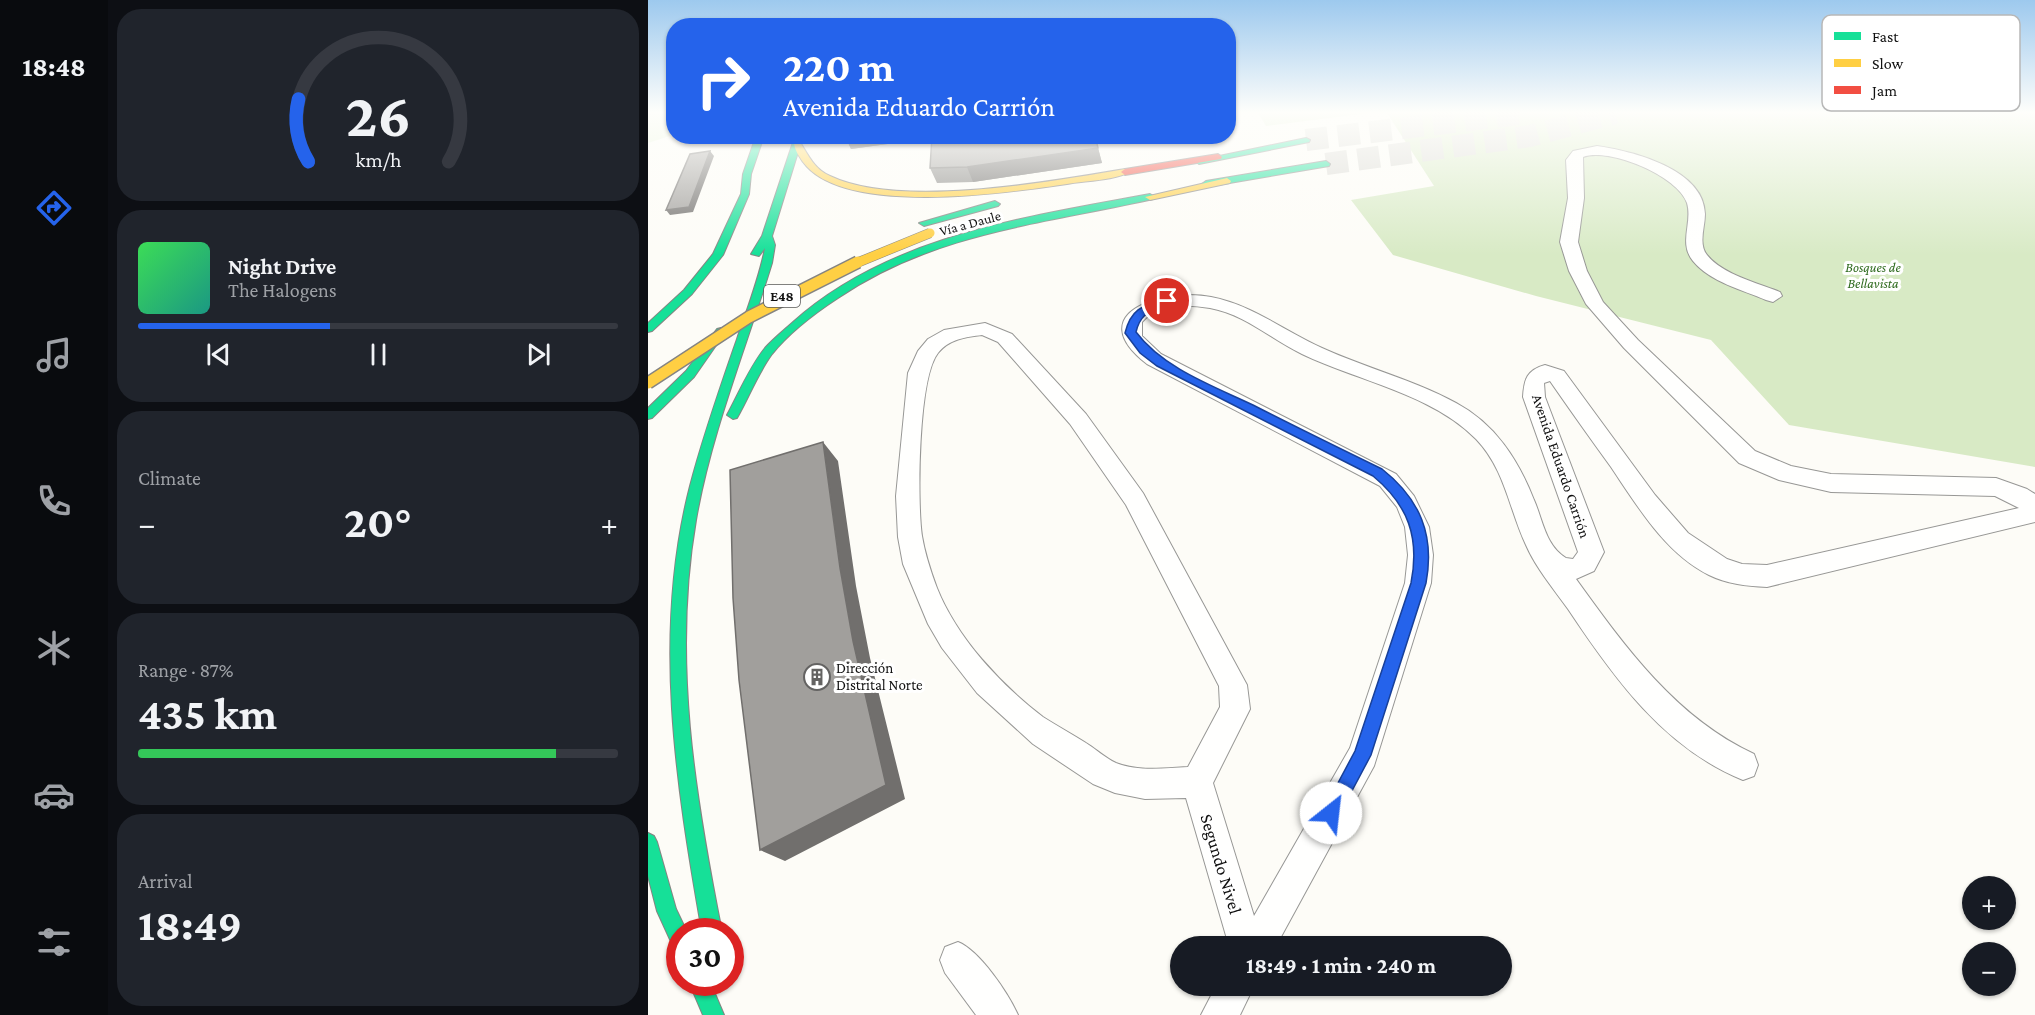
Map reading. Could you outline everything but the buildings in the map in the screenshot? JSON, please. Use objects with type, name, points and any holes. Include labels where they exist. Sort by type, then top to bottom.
[{"type":"main road","points":[[648,329],[688,292],[718,255],[745,194],[747,174],[752,160]]},
{"type":"main road","points":[[750,269],[759,247],[767,236],[791,160]]},
{"type":"main road","points":[[807,160],[810,166],[829,179],[860,188],[906,192],[996,190],[1195,160]]},
{"type":"main road","name":"Vía a Daule","points":[[850,250],[927,228],[1011,200],[1202,160]]},
{"type":"main road","points":[[1274,173],[1285,160]]},
{"type":"main road","name":"Vía a Daule","points":[[648,383],[706,340],[769,303],[825,274],[927,228],[1048,205],[1227,181],[1326,164]]},
{"type":"main road","points":[[701,475],[773,345],[812,308],[850,284],[907,257],[1003,226],[1227,181]]},
{"type":"main road","points":[[709,918],[699,866],[680,719],[676,649],[686,542],[701,475],[729,376],[767,263],[770,245],[767,236]]},
{"type":"main road","name":"E48","points":[[648,415],[690,374],[711,347],[737,305],[774,285]]},
{"type":"main road","points":[[648,842],[670,918]]},
{"type":"main road","points":[[705,996],[714,1015]]},
{"type":"street","name":"Avenida Eduardo Carrión","points":[[1547,558],[1563,568],[1579,568],[1589,562],[1591,552],[1534,397],[1534,381],[1545,372],[1557,376],[1674,535],[1706,560],[1744,577],[1767,576],[2032,514],[2033,508],[2024,498],[1996,487],[1831,483],[1787,474],[1747,457],[1631,344],[1595,304],[1578,271],[1569,242],[1576,198],[1574,160]]},
{"type":"street","name":"Avenida Eduardo Carrión","points":[[1630,160],[1669,174],[1690,193],[1698,211],[1694,245],[1701,260],[1773,296]]},
{"type":"street","points":[[1263,936],[1363,755],[1418,583],[1422,563],[1420,542],[1408,503],[1388,480],[1154,359],[1131,333],[1134,319],[1146,308],[1167,301],[1193,301],[1226,307],[1250,316],[1303,347],[1450,409],[1478,427],[1494,444],[1522,498],[1536,538],[1547,558],[1616,651],[1675,722],[1702,745],[1743,765]]},
{"type":"street","points":[[985,328],[1005,338],[1078,418],[1135,499],[1228,676],[1236,698],[1236,709],[1197,782],[1136,783],[1113,777],[1028,724],[987,686],[944,628],[919,575],[910,537],[908,489],[918,373],[923,358],[935,342],[969,330],[985,328]]},
{"type":"street","name":"Segundo Nivel","points":[[1197,782],[1243,936]]},
{"type":"street","points":[[958,960],[999,1015]]},
{"type":"street","points":[[1220,1015],[1230,996]]},
{"type":"green space","name":"Bosques de Bellavista","points":[[1417,160],[2035,160],[2035,467],[1789,425],[1711,340],[1536,296],[1393,255],[1351,200],[1434,186]]},
{"type":"tunnel","points":[[1326,164],[1352,160]]},
{"type":"traffic: fast","points":[[648,329],[688,292],[718,255],[745,194],[747,174],[752,160]]},
{"type":"traffic: fast","points":[[756,254],[767,236],[791,160]]},
{"type":"traffic: fast","points":[[1206,184],[1326,164]]},
{"type":"traffic: fast","points":[[733,415],[757,369],[775,344],[813,309],[855,281],[901,259],[949,241],[999,227],[1150,197]]},
{"type":"traffic: fast","points":[[924,223],[995,204]]},
{"type":"traffic: fast","points":[[710,918],[686,778],[681,726],[678,674],[681,571],[696,486],[767,263],[770,245],[767,236]]},
{"type":"traffic: fast","points":[[648,415],[690,374],[721,331]]},
{"type":"traffic: fast","points":[[648,842],[670,918]]},
{"type":"traffic: fast","points":[[705,996],[714,1015]]},
{"type":"traffic: slow","points":[[807,160],[826,178],[853,188],[888,193],[972,192],[1058,183],[1125,172]]},
{"type":"traffic: slow","points":[[1150,197],[1227,181]]},
{"type":"traffic: slow","points":[[648,383],[715,338],[784,298],[855,263],[930,233]]},
{"type":"traffic: jam","points":[[1125,172],[1197,160]]},
{"type":"place","name":"Dirección Distrital Norte","points":[[817,677]]},
{"type":"route","points":[[1167,301],[1146,308],[1134,319],[1131,333],[1138,345],[1161,363],[1377,472],[1397,488],[1408,503],[1416,523],[1422,563],[1418,583],[1363,755],[1331,813]]}]
